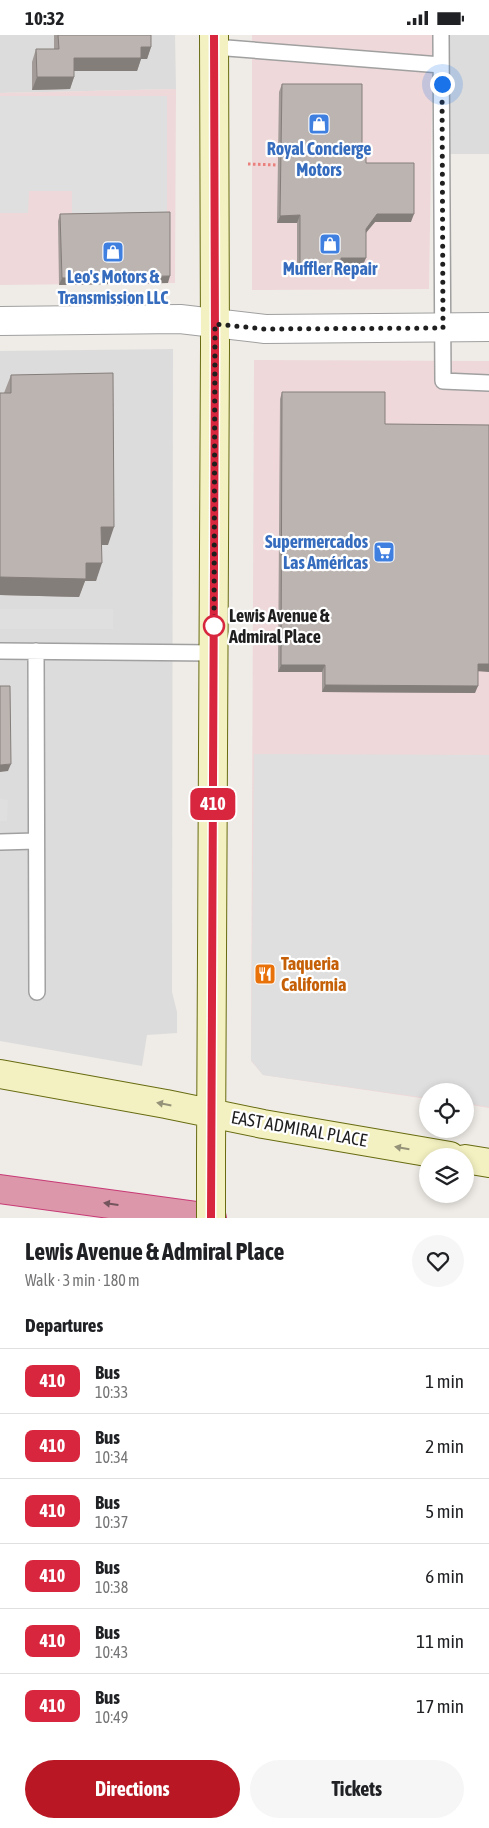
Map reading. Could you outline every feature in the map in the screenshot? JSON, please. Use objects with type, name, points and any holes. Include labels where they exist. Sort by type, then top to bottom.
[{"type":"highway","points":[[0,1189],[212,1218]]},
{"type":"main road","points":[[212,1218],[214,41]]},
{"type":"main road","name":"EAST ADMIRAL PLACE","points":[[0,1074],[263,1124],[419,1151]]},
{"type":"main road","points":[[474,1160],[489,1163]]},
{"type":"street","points":[[0,321],[180,319],[265,329],[489,327]]},
{"type":"lane","points":[[441,35],[443,381],[489,383]]},
{"type":"lane","points":[[214,41],[442,65]]},
{"type":"lane","points":[[0,651],[214,653]]},
{"type":"lane","points":[[36,651],[37,992]]},
{"type":"lane","points":[[0,842],[36,841]]},
{"type":"path","points":[[248,164],[277,165]]},
{"type":"shaded area","points":[[0,35],[175,35],[176,89],[0,93]]},
{"type":"shaded area","points":[[252,35],[433,35],[429,289],[252,290]]},
{"type":"shaded area","points":[[448,35],[489,35],[489,154],[448,154]]},
{"type":"shaded area","points":[[176,89],[175,283],[0,285],[0,93]]},
{"type":"shaded area","points":[[0,96],[167,96],[167,213],[72,213],[72,191],[29,191],[28,213],[0,213]]},
{"type":"shaded area","points":[[173,349],[172,992],[177,1012],[177,1033],[147,1035],[142,1066],[0,1041],[0,351]]},
{"type":"shaded area","points":[[254,360],[489,361],[489,1108],[474,1106],[474,1083],[419,1083],[419,1098],[263,1075],[251,1061]]},
{"type":"shaded area","points":[[0,609],[113,609],[113,629],[0,629]]},
{"type":"shaded area","points":[[254,754],[489,755],[489,1107],[474,1104],[474,1083],[419,1083],[419,1097],[263,1075],[251,1060]]},
{"type":"shaded area","points":[[0,799],[8,800],[7,821],[0,821]]},
{"type":"building","points":[[58,35],[151,35],[151,47],[141,47],[141,58],[74,58],[74,77],[37,77],[36,49],[59,49]]},
{"type":"building","points":[[282,84],[362,84],[362,149],[366,149],[366,163],[414,163],[414,214],[377,214],[366,229],[366,258],[341,258],[341,268],[300,269],[300,215],[280,216]]},
{"type":"building","name":"Leo's Motors & Transmission LLC","points":[[170,212],[170,276],[62,278],[60,214]]},
{"type":"building","points":[[113,373],[114,527],[101,527],[102,563],[86,563],[86,579],[0,577],[0,393],[11,393],[11,375]]},
{"type":"building","name":"Supermercados Las Américas","points":[[282,392],[385,392],[385,424],[489,425],[489,664],[478,664],[478,686],[325,685],[325,665],[281,665]]},
{"type":"building","points":[[0,686],[10,686],[11,764],[0,765]]},
{"type":"bus line","name":"410","points":[[211,1218],[215,346],[214,35]]},
{"type":"place","name":"Royal Concierge Motors","points":[[319,124]]},
{"type":"place","name":"Muffler Repair","points":[[330,244]]},
{"type":"place","name":"Leo's Motors & Transmission LLC","points":[[113,252]]},
{"type":"place","name":"Supermercados Las Américas","points":[[384,552]]},
{"type":"place","name":"Lewis Avenue & Admiral Place","points":[[214,626]]},
{"type":"place","name":"Taqueria California","points":[[265,974]]},
{"type":"route","points":[[214,626],[215,324],[265,329],[443,328],[442,84]]}]
